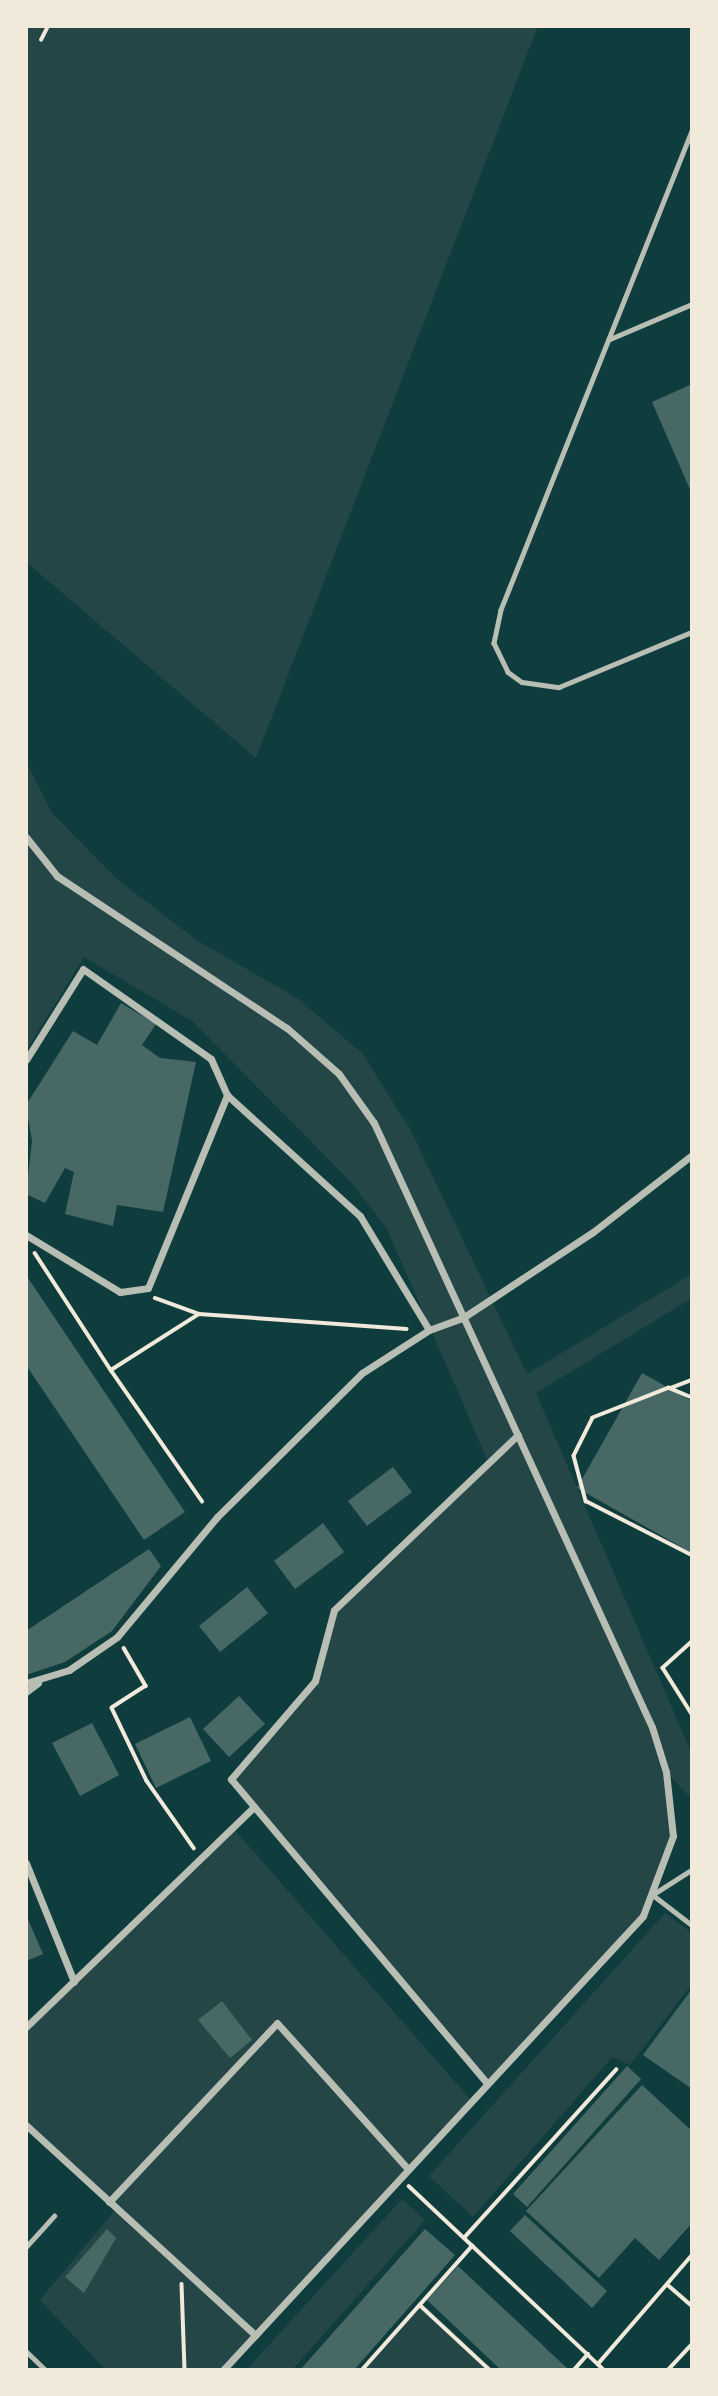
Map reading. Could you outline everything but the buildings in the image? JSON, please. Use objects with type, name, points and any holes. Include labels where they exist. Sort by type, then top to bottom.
[{"type":"street","points":[[26,837],[57,876],[287,1028],[339,1074],[374,1123],[652,1727],[666,1772],[673,1836],[643,1916],[486,2082],[223,2370]]},
{"type":"street","points":[[26,1060],[83,969],[211,1059],[227,1095],[360,1216],[429,1330]]},
{"type":"street","points":[[26,1235],[120,1292],[148,1288],[227,1095]]},
{"type":"street","points":[[26,1692],[41,1680],[117,1637],[305,1423],[362,1373],[429,1330],[464,1317],[593,1232],[692,1155]]},
{"type":"street","points":[[486,2082],[231,1779],[315,1681],[334,1610],[518,1435]]},
{"type":"street","points":[[26,1684],[41,1680]]},
{"type":"street","points":[[26,2027],[254,1807]]},
{"type":"street","points":[[26,1863],[74,1982]]},
{"type":"street","points":[[110,2202],[277,2023],[407,2168]]},
{"type":"street","points":[[26,2125],[255,2335]]},
{"type":"lane","points":[[692,131],[501,610],[494,642],[499,658],[522,682],[559,687],[692,632]]},
{"type":"lane","points":[[609,340],[692,304]]},
{"type":"lane","points":[[692,1870],[653,1895],[692,1925]]},
{"type":"lane","points":[[26,2247],[54,2216]]},
{"type":"lane","points":[[26,2351],[46,2370]]},
{"type":"path","points":[[41,40],[48,26]]},
{"type":"path","points":[[43,1244],[32,1257],[202,1501]]},
{"type":"path","points":[[148,1288],[156,1299],[199,1314],[429,1330]]},
{"type":"path","points":[[111,1370],[199,1314]]},
{"type":"path","points":[[692,1380],[593,1418],[574,1455],[586,1501],[692,1555]]},
{"type":"path","points":[[671,1388],[692,1398]]},
{"type":"path","points":[[117,1637],[146,1686],[112,1708],[147,1781],[202,1858]]},
{"type":"path","points":[[692,1642],[663,1668],[692,1714]]},
{"type":"path","points":[[464,2238],[616,2070]]},
{"type":"path","points":[[400,2177],[604,2370]]},
{"type":"path","points":[[362,2370],[472,2245]]},
{"type":"path","points":[[598,2364],[692,2255]]},
{"type":"path","points":[[181,2267],[185,2370]]},
{"type":"path","points":[[668,2285],[692,2306]]},
{"type":"path","points":[[419,2305],[490,2370]]},
{"type":"path","points":[[668,2370],[692,2344]]},
{"type":"path","points":[[573,2370],[588,2354]]},
{"type":"shaded area","points":[[26,26],[538,26],[256,758],[26,562]]},
{"type":"shaded area","points":[[26,761],[52,813],[118,880],[198,941],[297,998],[362,1053],[410,1129],[527,1374],[692,1274],[692,1298],[536,1393],[692,1754],[692,1799],[667,1773],[673,1836],[662,1878],[639,1920],[486,2082],[231,1779],[315,1681],[334,1610],[488,1461],[387,1229],[351,1182],[192,1021],[84,957],[26,1051]]},
{"type":"shaded area","points":[[233,1828],[470,2099],[223,2370],[106,2370],[40,2300],[117,2208],[26,2125],[26,2027]]},
{"type":"shaded area","points":[[665,1913],[692,1933],[692,1984],[630,2065],[612,2057],[473,2217],[429,2176]]},
{"type":"shaded area","points":[[402,2199],[425,2220],[292,2370],[246,2370]]},
{"type":"shaded area","points":[[423,2304],[494,2370],[365,2370]]}]
